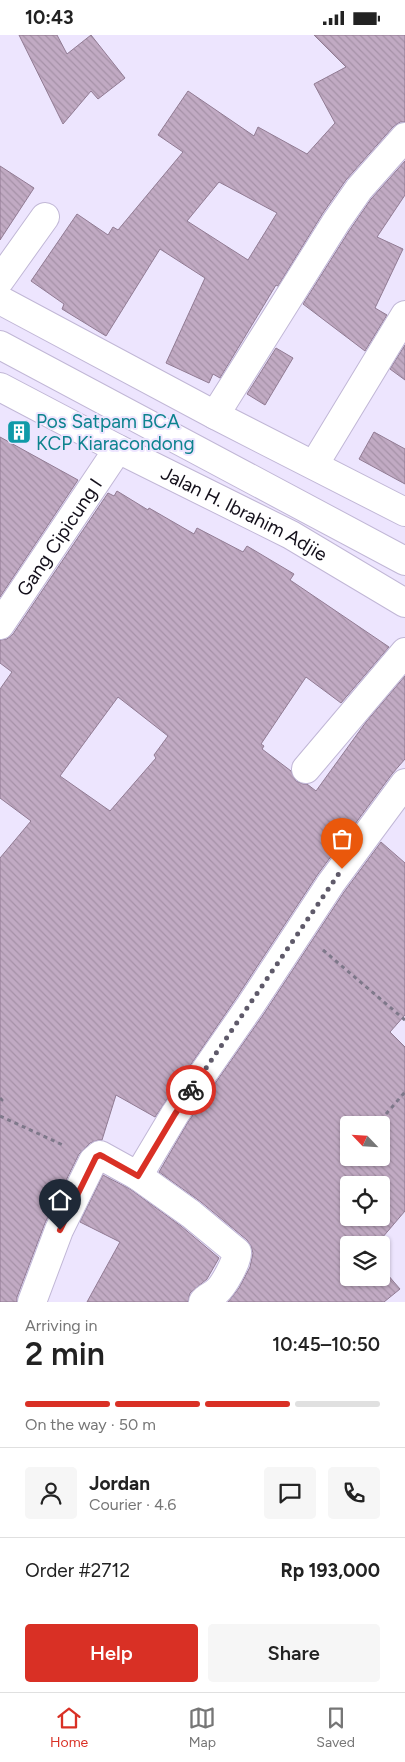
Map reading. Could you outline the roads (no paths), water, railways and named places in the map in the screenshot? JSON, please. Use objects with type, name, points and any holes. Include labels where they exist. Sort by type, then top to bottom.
[{"type":"street","points":[[215,415],[359,189],[405,137]]},
{"type":"street","points":[[0,280],[45,217]]},
{"type":"street","points":[[0,301],[215,415],[405,512]]},
{"type":"street","points":[[314,465],[405,315]]},
{"type":"street","points":[[0,345],[405,561]]},
{"type":"street","name":"Jalan H. Ibrahim Adjie","points":[[0,387],[118,449],[291,535],[405,603]]},
{"type":"street","name":"Gang Cipicung I","points":[[0,625],[118,449]]},
{"type":"street","points":[[306,769],[405,652]]},
{"type":"street","points":[[138,1176],[175,1114],[250,1006],[331,883],[405,783]]},
{"type":"street","points":[[32,1302],[60,1230],[93,1161],[100,1155],[138,1176],[191,1214],[237,1251],[235,1262],[218,1291],[204,1299],[203,1302]]},
{"type":"place","name":"Pos Satpam BCA KCP Kiaracondong","points":[[19,432]]}]
